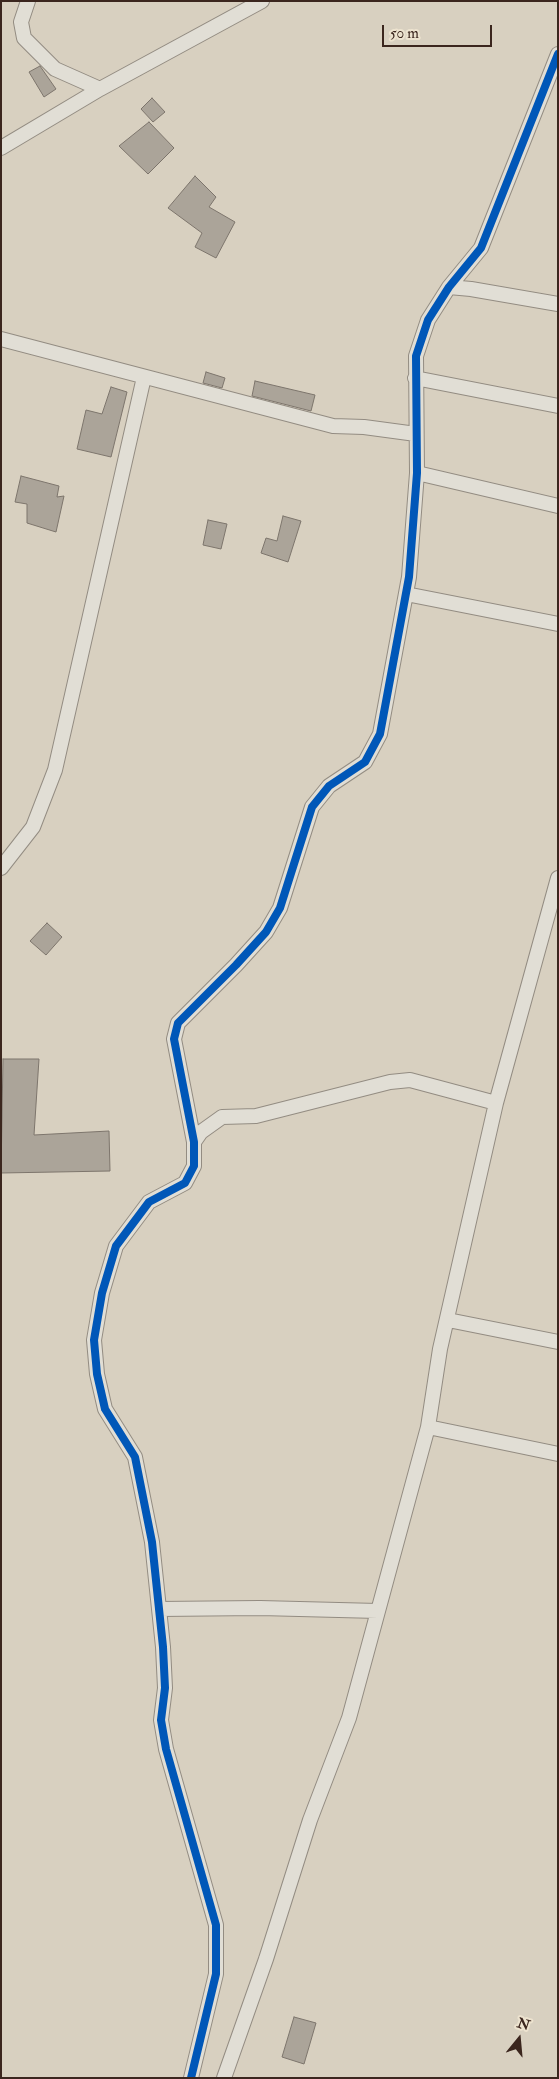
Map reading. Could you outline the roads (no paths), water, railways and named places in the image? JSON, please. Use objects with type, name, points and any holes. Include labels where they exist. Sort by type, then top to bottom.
[{"type":"street","points":[[28,1],[21,22],[24,38],[54,68],[100,88]]},
{"type":"street","points":[[1,148],[100,88],[262,1]]},
{"type":"street","points":[[191,2078],[216,1974],[216,1925],[166,1749],[161,1720],[165,1688],[152,1542],[135,1457],[105,1409],[97,1374],[94,1340],[102,1293],[116,1246],[149,1202],[185,1183],[194,1166],[194,1142],[174,1039],[178,1023],[236,966],[266,932],[280,908],[312,807],[329,786],[366,762],[380,734],[406,594],[417,473],[416,356],[428,320],[449,287],[481,248],[558,54]]},
{"type":"street","points":[[449,287],[558,304]]},
{"type":"street","points":[[1,339],[333,426],[364,427],[416,434]]},
{"type":"street","points":[[1,868],[33,827],[55,770],[144,377]]},
{"type":"street","points":[[415,378],[558,406]]},
{"type":"street","points":[[417,473],[558,506]]},
{"type":"street","points":[[406,594],[558,624]]},
{"type":"street","points":[[224,2078],[266,1959],[310,1820],[349,1718],[428,1427],[448,1320],[496,1104],[558,878]]},
{"type":"street","points":[[194,1142],[202,1132],[222,1117],[256,1116],[390,1082],[410,1080],[496,1104]]},
{"type":"street","points":[[448,1320],[558,1342]]},
{"type":"street","points":[[428,1427],[558,1454]]},
{"type":"street","points":[[159,1609],[260,1608],[378,1611]]}]
